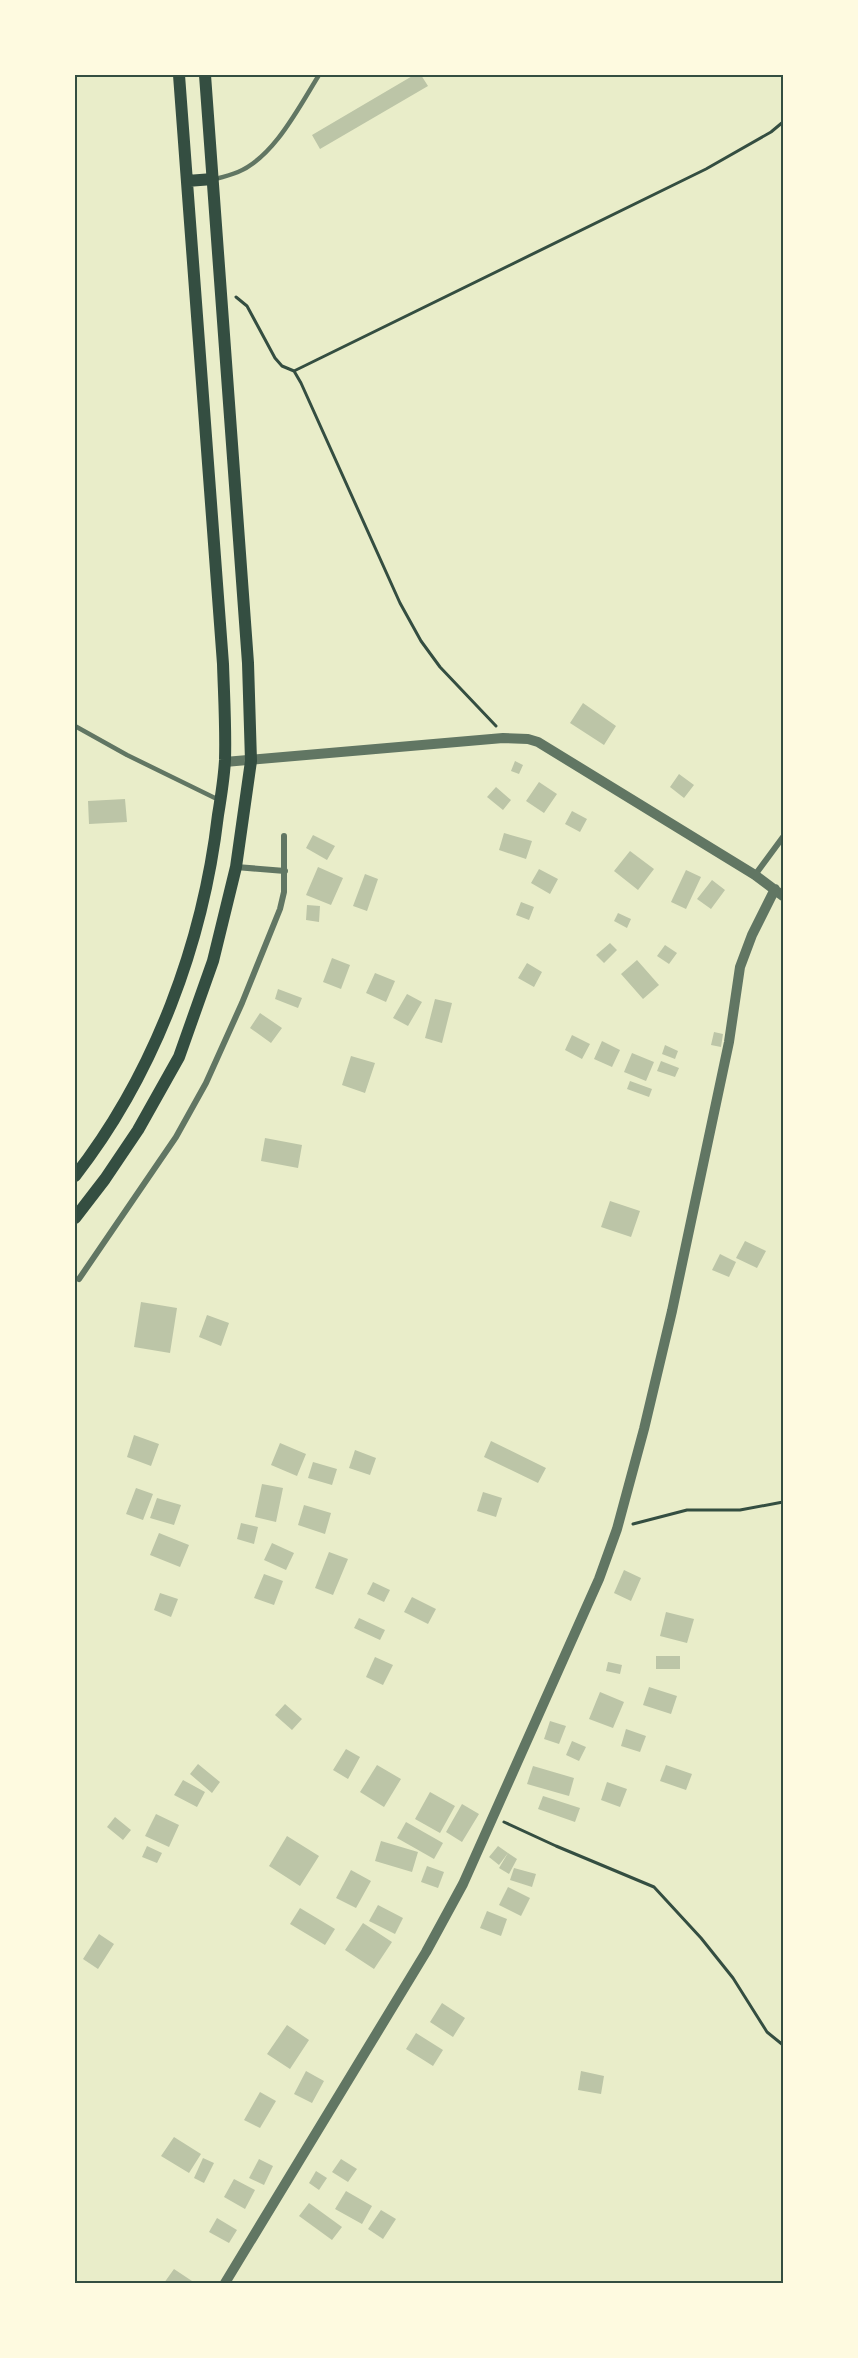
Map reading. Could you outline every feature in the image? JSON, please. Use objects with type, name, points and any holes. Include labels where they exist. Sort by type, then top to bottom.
[{"type":"main road","points":[[75,1176],[118,1113],[153,1047],[190,956],[213,864],[225,762],[223,664],[179,75]]},
{"type":"main road","points":[[75,1218],[138,1130],[179,1057],[213,961],[236,867],[251,761],[248,663],[205,75]]},
{"type":"main road","points":[[187,181],[213,179]]},
{"type":"street","points":[[225,762],[502,738],[528,739],[538,742],[779,892],[752,935],[740,967],[729,1041],[672,1311],[644,1430],[617,1529],[599,1579],[463,1884],[426,1952],[225,2283]]},
{"type":"street","points":[[76,1279],[176,1137],[206,1083],[242,1003],[280,909],[284,892],[284,836]]},
{"type":"street","points":[[755,875],[783,837]]},
{"type":"street","points":[[236,867],[285,871]]},
{"type":"lane","points":[[213,179],[239,172],[260,158],[283,132],[319,75]]},
{"type":"lane","points":[[75,726],[127,755],[220,801]]},
{"type":"path","points":[[294,371],[706,169],[771,132],[783,122]]},
{"type":"path","points":[[220,284],[248,306],[275,358],[282,366],[294,371],[301,383],[400,603],[421,641],[440,667],[492,721],[502,738]]},
{"type":"path","points":[[617,1529],[687,1510],[740,1510],[783,1502]]},
{"type":"path","points":[[494,1817],[555,1846],[600,1862],[654,1887],[701,1938],[726,1970],[767,2032],[783,2045]]},
{"type":"building","points":[[414,75],[421,75],[428,86],[320,149],[312,135]]},
{"type":"building","points":[[583,703],[616,726],[604,745],[570,723]]},
{"type":"building","points":[[515,761],[523,765],[519,774],[511,771]]},
{"type":"building","points":[[679,774],[694,785],[684,798],[670,787]]},
{"type":"building","points":[[539,782],[557,794],[544,813],[526,801]]},
{"type":"building","points":[[496,787],[511,800],[503,810],[487,797]]},
{"type":"building","points":[[125,799],[127,822],[89,824],[88,801]]},
{"type":"building","points":[[572,811],[587,819],[580,832],[565,824]]},
{"type":"building","points":[[504,833],[532,841],[526,859],[499,850]]},
{"type":"building","points":[[313,835],[335,846],[327,860],[306,848]]},
{"type":"building","points":[[630,851],[654,869],[638,890],[614,871]]},
{"type":"building","points":[[318,867],[343,878],[331,905],[306,895]]},
{"type":"building","points":[[539,869],[558,879],[550,894],[531,883]]},
{"type":"building","points":[[686,870],[701,877],[686,909],[671,902]]},
{"type":"building","points":[[365,874],[378,879],[367,911],[353,906]]},
{"type":"building","points":[[712,880],[725,890],[711,909],[697,899]]},
{"type":"building","points":[[521,902],[534,907],[529,920],[516,915]]},
{"type":"building","points":[[307,905],[320,906],[319,922],[306,920]]},
{"type":"building","points":[[618,913],[631,919],[627,928],[614,921]]},
{"type":"building","points":[[610,943],[617,950],[604,963],[596,955]]},
{"type":"building","points":[[665,945],[677,953],[669,964],[657,956]]},
{"type":"building","points":[[332,958],[350,965],[341,989],[323,982]]},
{"type":"building","points":[[637,960],[659,985],[643,999],[621,974]]},
{"type":"building","points":[[527,963],[542,972],[534,987],[518,978]]},
{"type":"building","points":[[375,973],[395,981],[386,1002],[366,993]]},
{"type":"building","points":[[278,989],[302,998],[298,1008],[275,999]]},
{"type":"building","points":[[407,994],[422,1002],[408,1026],[393,1018]]},
{"type":"building","points":[[435,999],[452,1003],[442,1043],[425,1038]]},
{"type":"building","points":[[260,1013],[282,1028],[271,1043],[250,1028]]},
{"type":"building","points":[[714,1032],[723,1034],[721,1047],[711,1045]]},
{"type":"building","points":[[572,1035],[590,1044],[582,1059],[565,1050]]},
{"type":"building","points":[[602,1041],[620,1050],[612,1067],[594,1059]]},
{"type":"building","points":[[665,1045],[678,1051],[675,1059],[662,1054]]},
{"type":"building","points":[[632,1053],[654,1062],[646,1081],[624,1072]]},
{"type":"building","points":[[351,1056],[375,1063],[365,1093],[342,1085]]},
{"type":"building","points":[[661,1061],[679,1068],[675,1077],[657,1071]]},
{"type":"building","points":[[630,1081],[652,1089],[649,1097],[627,1089]]},
{"type":"building","points":[[265,1138],[302,1145],[298,1168],[261,1161]]},
{"type":"building","points":[[610,1201],[640,1211],[631,1237],[601,1227]]},
{"type":"building","points":[[745,1241],[766,1251],[757,1268],[736,1258]]},
{"type":"building","points":[[720,1254],[736,1262],[729,1277],[712,1270]]},
{"type":"building","points":[[141,1302],[177,1308],[170,1353],[134,1347]]},
{"type":"building","points":[[207,1315],[229,1323],[221,1346],[199,1337]]},
{"type":"building","points":[[134,1435],[159,1444],[151,1466],[127,1457]]},
{"type":"building","points":[[491,1441],[546,1468],[538,1483],[484,1457]]},
{"type":"building","points":[[280,1443],[306,1454],[297,1476],[271,1465]]},
{"type":"building","points":[[355,1450],[376,1458],[370,1475],[349,1468]]},
{"type":"building","points":[[313,1462],[337,1469],[332,1485],[308,1478]]},
{"type":"building","points":[[262,1484],[283,1488],[276,1522],[255,1517]]},
{"type":"building","points":[[136,1488],[153,1494],[143,1520],[126,1514]]},
{"type":"building","points":[[483,1492],[502,1498],[496,1517],[477,1511]]},
{"type":"building","points":[[157,1498],[181,1505],[174,1525],[150,1518]]},
{"type":"building","points":[[304,1505],[331,1513],[325,1534],[298,1525]]},
{"type":"building","points":[[241,1523],[258,1527],[254,1544],[237,1539]]},
{"type":"building","points":[[159,1533],[189,1545],[180,1567],[150,1555]]},
{"type":"building","points":[[272,1543],[294,1553],[286,1570],[264,1560]]},
{"type":"building","points":[[329,1552],[348,1559],[333,1595],[315,1588]]},
{"type":"building","points":[[624,1570],[641,1578],[631,1601],[614,1593]]},
{"type":"building","points":[[264,1574],[283,1581],[274,1605],[254,1598]]},
{"type":"building","points":[[373,1582],[390,1590],[384,1602],[367,1594]]},
{"type":"building","points":[[160,1593],[178,1599],[171,1617],[154,1610]]},
{"type":"building","points":[[412,1597],[436,1609],[428,1624],[404,1612]]},
{"type":"building","points":[[666,1612],[694,1619],[687,1643],[660,1636]]},
{"type":"building","points":[[359,1618],[385,1630],[380,1640],[354,1628]]},
{"type":"building","points":[[656,1656],[680,1656],[680,1669],[656,1669]]},
{"type":"building","points":[[375,1657],[393,1665],[383,1685],[366,1677]]},
{"type":"building","points":[[608,1662],[622,1665],[620,1674],[606,1671]]},
{"type":"building","points":[[649,1687],[677,1696],[671,1714],[643,1705]]},
{"type":"building","points":[[600,1692],[624,1702],[613,1728],[589,1719]]},
{"type":"building","points":[[285,1704],[302,1719],[292,1730],[275,1715]]},
{"type":"building","points":[[550,1721],[566,1726],[559,1744],[544,1739]]},
{"type":"building","points":[[626,1729],[646,1736],[640,1752],[621,1746]]},
{"type":"building","points":[[572,1741],[586,1747],[579,1761],[566,1755]]},
{"type":"building","points":[[346,1749],[360,1757],[348,1779],[333,1770]]},
{"type":"building","points":[[198,1764],[220,1782],[212,1793],[190,1774]]},
{"type":"building","points":[[377,1765],[401,1779],[384,1807],[360,1792]]},
{"type":"building","points":[[666,1765],[692,1774],[686,1790],[660,1781]]},
{"type":"building","points":[[533,1766],[574,1778],[569,1796],[527,1784]]},
{"type":"building","points":[[183,1780],[205,1792],[197,1807],[174,1795]]},
{"type":"building","points":[[607,1782],[627,1789],[620,1807],[601,1800]]},
{"type":"building","points":[[430,1792],[455,1806],[440,1833],[415,1819]]},
{"type":"building","points":[[543,1796],[580,1808],[575,1822],[538,1809]]},
{"type":"building","points":[[462,1804],[479,1814],[462,1842],[446,1832]]},
{"type":"building","points":[[156,1814],[179,1825],[169,1847],[145,1836]]},
{"type":"building","points":[[115,1817],[131,1830],[123,1840],[107,1827]]},
{"type":"building","points":[[406,1822],[443,1843],[434,1859],[397,1838]]},
{"type":"building","points":[[287,1836],[319,1856],[300,1886],[269,1866]]},
{"type":"building","points":[[381,1841],[418,1852],[412,1872],[375,1861]]},
{"type":"building","points":[[147,1846],[162,1853],[157,1863],[142,1857]]},
{"type":"building","points":[[498,1846],[508,1853],[499,1865],[489,1857]]},
{"type":"building","points":[[508,1853],[517,1859],[509,1874],[499,1868]]},
{"type":"building","points":[[427,1866],[444,1872],[438,1888],[421,1882]]},
{"type":"building","points":[[514,1868],[536,1874],[532,1887],[510,1880]]},
{"type":"building","points":[[351,1870],[371,1881],[356,1908],[336,1898]]},
{"type":"building","points":[[508,1887],[530,1898],[521,1916],[499,1905]]},
{"type":"building","points":[[378,1905],[403,1918],[395,1934],[369,1921]]},
{"type":"building","points":[[300,1908],[335,1929],[325,1945],[290,1924]]},
{"type":"building","points":[[487,1911],[507,1919],[501,1936],[480,1928]]},
{"type":"building","points":[[363,1923],[392,1942],[374,1969],[345,1950]]},
{"type":"building","points":[[99,1934],[114,1944],[98,1969],[83,1959]]},
{"type":"building","points":[[442,2003],[465,2018],[453,2037],[430,2022]]},
{"type":"building","points":[[287,2025],[309,2040],[290,2069],[267,2054]]},
{"type":"building","points":[[416,2033],[443,2050],[433,2066],[406,2049]]},
{"type":"building","points":[[306,2071],[324,2081],[312,2103],[294,2094]]},
{"type":"building","points":[[581,2071],[604,2076],[601,2094],[578,2090]]},
{"type":"building","points":[[260,2092],[276,2101],[260,2128],[244,2120]]},
{"type":"building","points":[[174,2137],[201,2154],[189,2173],[161,2156]]},
{"type":"building","points":[[203,2158],[214,2163],[204,2183],[194,2178]]},
{"type":"building","points":[[259,2159],[273,2166],[264,2185],[249,2178]]},
{"type":"building","points":[[341,2159],[357,2169],[348,2182],[332,2172]]},
{"type":"building","points":[[316,2171],[327,2178],[319,2190],[309,2183]]},
{"type":"building","points":[[234,2179],[255,2190],[245,2209],[224,2197]]},
{"type":"building","points":[[346,2191],[372,2206],[362,2224],[335,2209]]},
{"type":"building","points":[[309,2203],[342,2227],[332,2240],[299,2216]]},
{"type":"building","points":[[381,2210],[396,2219],[383,2239],[368,2229]]},
{"type":"building","points":[[217,2218],[237,2230],[229,2243],[209,2232]]},
{"type":"building","points":[[174,2269],[195,2283],[164,2283]]}]
